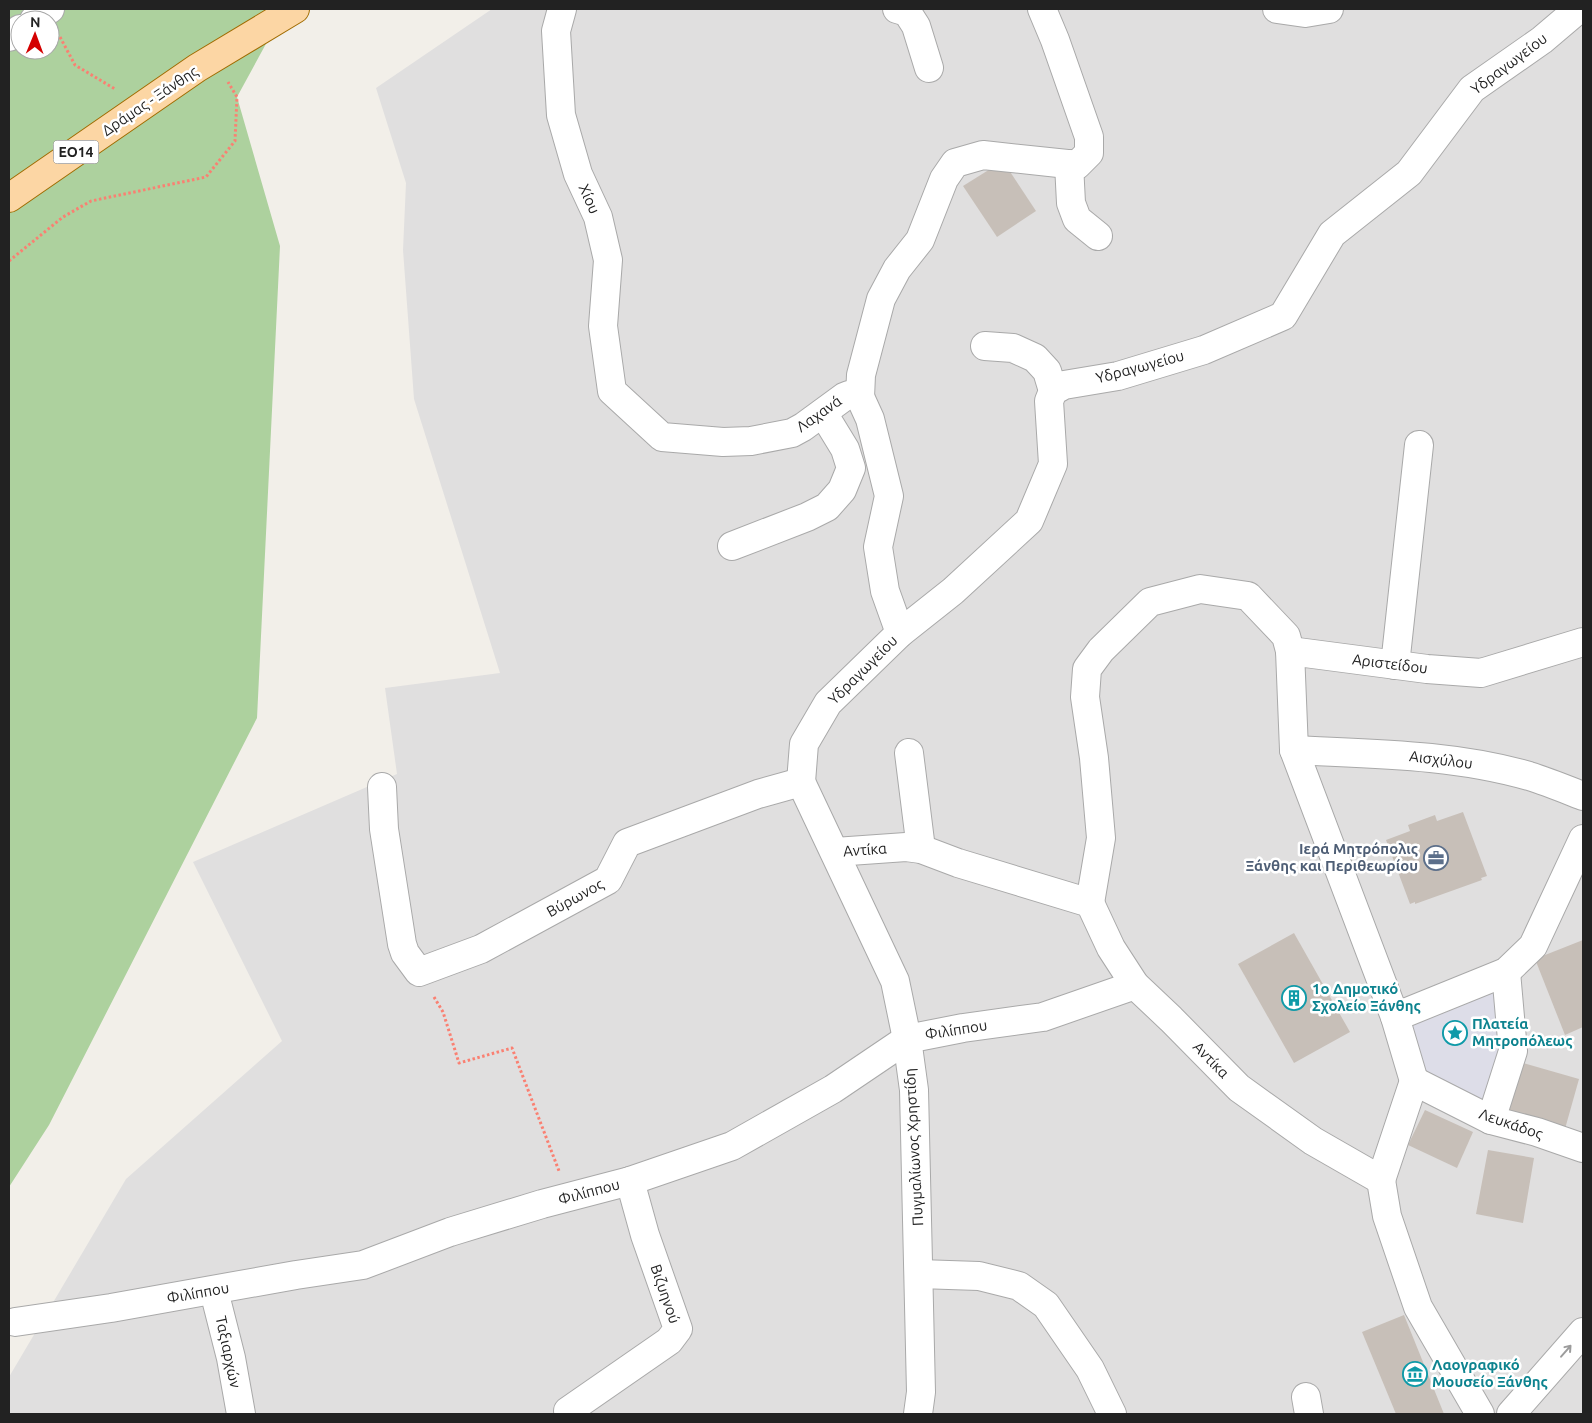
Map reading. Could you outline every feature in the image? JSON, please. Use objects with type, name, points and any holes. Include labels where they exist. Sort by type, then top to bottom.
[{"type":"main road","name":"Δράμας - Ξάνθης","points":[[9,198],[214,58],[295,9]]},
{"type":"street","name":"Χίου","points":[[562,9],[556,31],[561,115],[578,174],[598,216],[608,260],[603,326],[612,391]]},
{"type":"street","points":[[897,9],[907,12],[916,26],[929,68]]},
{"type":"street","points":[[860,397],[861,375],[881,299],[897,269],[920,240],[944,178],[954,163],[983,155],[1078,165],[1089,153],[1089,136],[1042,9]]},
{"type":"street","points":[[1277,9],[1305,13],[1329,9]]},
{"type":"street","name":"Υδραγωγείου","points":[[801,782],[804,744],[828,703],[900,633],[953,591],[1029,521],[1053,464],[1049,401],[1053,390],[1064,385],[1118,376],[1204,350],[1283,316],[1332,234],[1409,173],[1472,89],[1542,40],[1577,9]]},
{"type":"street","points":[[1069,164],[1071,203],[1076,219],[1098,236]]},
{"type":"street","points":[[985,346],[1013,348],[1035,358],[1047,371],[1053,390]]},
{"type":"street","name":"Λαχανά","points":[[612,391],[662,437],[723,442],[761,440],[792,433],[844,396],[855,395],[860,397],[870,419],[889,496],[878,547],[885,591],[900,633]]},
{"type":"street","points":[[732,546],[828,507],[842,490],[851,468],[845,449],[822,413]]},
{"type":"street","points":[[1395,665],[1419,445]]},
{"type":"street","points":[[1090,903],[1101,838],[1094,758],[1085,696],[1087,669],[1101,650],[1150,602],[1200,589],[1248,596],[1286,636],[1290,651],[1294,750],[1395,1017],[1414,1081],[1381,1180],[1387,1216],[1418,1307],[1480,1414]]},
{"type":"street","name":"Αριστείδου","points":[[1290,651],[1395,665],[1481,673],[1583,642]]},
{"type":"street","name":"Αισχύλου","points":[[1294,750],[1416,756],[1483,766],[1530,776],[1583,796]]},
{"type":"street","points":[[909,754],[921,848]]},
{"type":"street","name":"Πυγμαλίωνος Χρηστίδη","points":[[801,782],[895,981],[907,1038],[914,1090],[921,1392],[918,1414]]},
{"type":"street","name":"Βύρωνος","points":[[419,972],[480,949],[608,880],[626,843],[758,794],[801,782]]},
{"type":"street","points":[[382,787],[384,828],[402,944],[405,953],[419,972]]},
{"type":"street","points":[[1395,1017],[1506,972],[1533,946],[1583,839]]},
{"type":"street","name":"Αντίκα","points":[[835,852],[906,847],[921,848],[958,863],[1090,903],[1111,948],[1135,985],[1239,1088],[1313,1141],[1381,1180]]},
{"type":"street","points":[[1491,1120],[1513,1052],[1506,972]]},
{"type":"street","name":"Φιλίππου","points":[[15,1322],[111,1308],[363,1265],[450,1232],[630,1181],[732,1146],[833,1090],[907,1038],[1043,1017],[1135,985]]},
{"type":"street","name":"Λευκάδος","points":[[1414,1081],[1491,1120],[1537,1132],[1583,1148]]},
{"type":"street","name":"Βιζυηνού","points":[[571,1414],[568,1411],[669,1341],[678,1329],[658,1277],[630,1181]]},
{"type":"street","points":[[919,1274],[979,1276],[1019,1286],[1046,1305],[1090,1369],[1112,1414]]},
{"type":"street","name":"Ταξιαρχών","points":[[214,1291],[231,1358],[241,1414]]},
{"type":"street","points":[[1511,1414],[1583,1332]]},
{"type":"path","points":[[60,40],[75,65],[142,106]]},
{"type":"path","points":[[9,261],[63,217],[91,201],[206,177],[234,141],[237,96],[214,58]]},
{"type":"path","points":[[419,972],[443,1012],[459,1063],[512,1048],[569,1197]]},
{"type":"shaded area","points":[[492,9],[1583,9],[1583,1414],[9,1414],[9,1377],[126,1179],[282,1041],[193,862],[397,774],[385,688],[500,673],[414,399],[403,250],[406,183],[376,88]]},
{"type":"shaded area","name":"Πλατεία Μητροπόλεως","points":[[1506,972],[1513,1051],[1491,1120],[1414,1081],[1395,1017]]},
{"type":"green space","points":[[9,9],[285,9],[237,97],[280,246],[257,718],[49,1125],[9,1187]]},
{"type":"building","points":[[1003,161],[1036,211],[997,237],[963,186]]},
{"type":"building","name":"Ιερά Μητρόπολις Ξάνθης και Περιθεωρίου","points":[[1463,812],[1487,876],[1481,878],[1482,880],[1415,904],[1415,902],[1410,904],[1386,840],[1410,831],[1408,825],[1435,815],[1437,821]]},
{"type":"building","name":"1ο Δημοτικό Σχολείο Ξάνθης","points":[[1294,933],[1350,1032],[1294,1063],[1238,964]]},
{"type":"building","points":[[1583,940],[1583,1027],[1565,1035],[1535,959]]},
{"type":"building","points":[[1516,1061],[1579,1079],[1563,1136],[1500,1118]]},
{"type":"building","points":[[1425,1110],[1473,1132],[1457,1168],[1408,1145]]},
{"type":"building","points":[[1488,1150],[1534,1158],[1523,1223],[1476,1214]]},
{"type":"building","points":[[1404,1315],[1444,1414],[1396,1414],[1362,1332]]},
{"type":"place","name":"Ιερά Μητρόπολις Ξάνθης και Περιθεωρίου","points":[[1436,858]]},
{"type":"place","name":"1ο Δημοτικό Σχολείο Ξάνθης","points":[[1294,998]]},
{"type":"place","name":"Πλατεία Μητροπόλεως","points":[[1455,1033]]},
{"type":"place","name":"Λαογραφικό Μουσείο Ξάνθης","points":[[1415,1374]]}]
